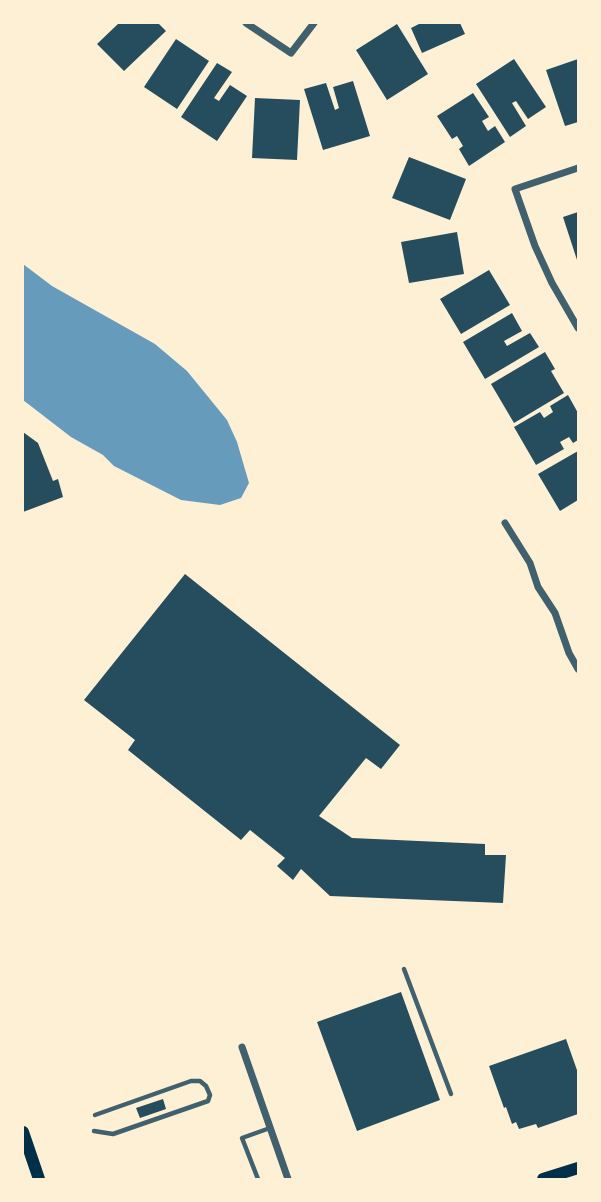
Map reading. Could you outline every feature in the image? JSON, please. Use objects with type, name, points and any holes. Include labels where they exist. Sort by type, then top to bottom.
[{"type":"main road","points":[[23,1132],[39,1179]]},
{"type":"main road","points":[[543,1179],[578,1168]]},
{"type":"street","points":[[246,23],[291,53],[314,23]]},
{"type":"street","points":[[578,168],[515,189],[535,246],[552,283],[578,328]]},
{"type":"street","points":[[505,523],[530,563],[538,587],[555,613],[569,653],[578,669]]},
{"type":"street","points":[[242,1046],[288,1179]]},
{"type":"lane","points":[[404,969],[451,1094]]},
{"type":"lane","points":[[94,1131],[113,1134],[208,1101],[210,1095],[200,1081],[191,1081],[95,1115]]},
{"type":"lane","points":[[258,1179],[242,1138],[270,1128]]},
{"type":"water","points":[[23,264],[52,286],[155,344],[187,371],[227,420],[237,442],[249,483],[241,498],[220,505],[181,500],[114,466],[103,455],[71,437],[23,400]]},
{"type":"building","points":[[119,23],[158,23],[166,31],[124,71],[97,44]]},
{"type":"building","points":[[421,23],[460,23],[465,34],[422,53],[411,28]]},
{"type":"building","points":[[397,24],[428,74],[387,100],[356,50]]},
{"type":"building","points":[[176,39],[209,61],[177,109],[144,87]]},
{"type":"building","points":[[514,59],[546,107],[528,119],[516,101],[512,103],[526,126],[510,137],[476,84]]},
{"type":"building","points":[[578,59],[578,122],[565,126],[546,70]]},
{"type":"building","points":[[217,63],[232,72],[214,98],[219,101],[230,85],[247,96],[217,141],[181,117]]},
{"type":"building","points":[[353,81],[370,136],[323,150],[304,89],[326,83],[335,110],[339,108],[333,87]]},
{"type":"building","points":[[473,93],[489,117],[482,121],[488,131],[495,126],[505,142],[469,166],[459,149],[463,146],[457,136],[452,139],[437,116]]},
{"type":"building","points":[[255,98],[300,100],[297,160],[252,158]]},
{"type":"building","points":[[409,157],[466,179],[450,220],[392,198]]},
{"type":"building","points":[[578,212],[578,263],[563,217]]},
{"type":"building","points":[[457,232],[464,274],[409,283],[401,242]]},
{"type":"building","points":[[489,270],[510,305],[461,334],[440,299]]},
{"type":"building","points":[[512,313],[522,331],[504,341],[507,346],[530,333],[539,347],[485,379],[463,342]]},
{"type":"building","points":[[545,352],[555,369],[551,371],[564,393],[514,423],[491,384]]},
{"type":"building","points":[[568,395],[578,413],[578,440],[573,443],[569,437],[560,442],[564,449],[536,465],[514,427],[540,412],[544,418],[553,412],[550,406]]},
{"type":"building","points":[[23,432],[38,443],[53,481],[58,479],[63,497],[23,512]]},
{"type":"building","points":[[578,451],[578,500],[560,511],[538,474]]},
{"type":"building","points":[[185,574],[400,745],[381,769],[366,758],[319,816],[352,838],[485,844],[485,855],[506,855],[503,903],[330,896],[301,869],[293,880],[277,866],[285,858],[250,830],[241,840],[128,750],[135,740],[84,700]]},
{"type":"building","points":[[401,992],[440,1100],[357,1131],[317,1022]]},
{"type":"building","points":[[566,1039],[578,1073],[578,1114],[538,1128],[536,1124],[519,1129],[516,1122],[512,1124],[506,1107],[504,1108],[489,1066]]},
{"type":"building","points":[[163,1099],[166,1109],[140,1118],[136,1108]]}]
